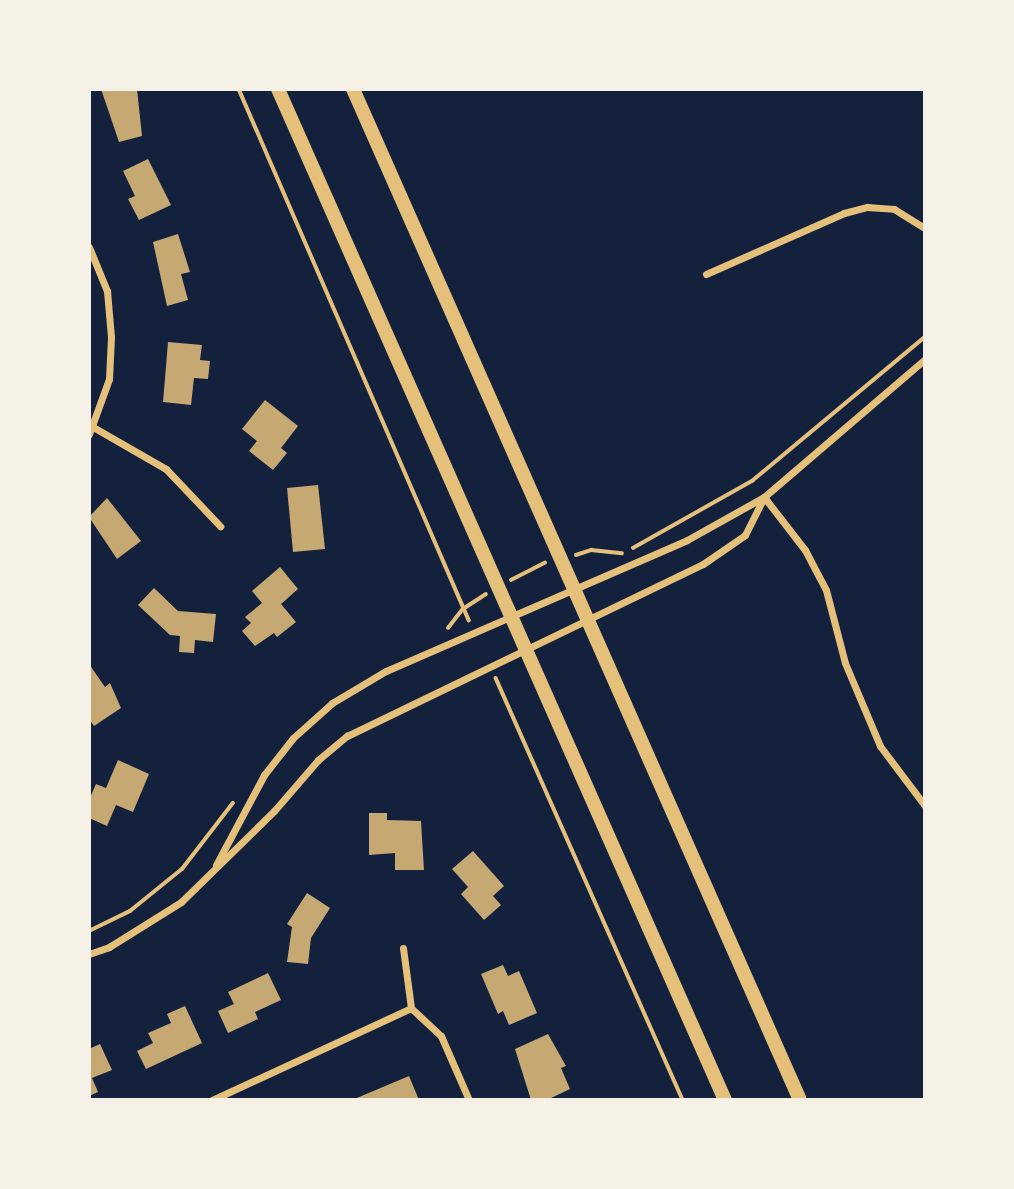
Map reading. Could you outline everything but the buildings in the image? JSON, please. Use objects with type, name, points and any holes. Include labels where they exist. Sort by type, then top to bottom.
[{"type":"main road","points":[[278,89],[496,588],[725,1100]]},
{"type":"main road","points":[[353,89],[800,1100]]},
{"type":"street","points":[[706,274],[844,213],[867,207],[894,209],[925,228]]},
{"type":"street","points":[[89,247],[107,291],[111,337],[109,379],[91,430],[166,469],[220,526]]},
{"type":"street","points":[[216,865],[248,798],[305,726],[363,683],[474,631],[687,540],[764,497],[925,359]]},
{"type":"street","points":[[89,954],[119,941],[181,902],[274,811],[318,760],[348,736],[730,547],[745,535],[764,497]]},
{"type":"street","points":[[764,497],[805,550],[825,590],[845,663],[880,746],[925,806]]},
{"type":"street","points":[[403,948],[411,1007],[441,1036],[469,1100]]},
{"type":"street","points":[[212,1100],[411,1007]]},
{"type":"path","points":[[239,89],[368,392],[451,572],[463,609],[474,631]]},
{"type":"path","points":[[463,609],[533,567],[591,550],[623,552],[752,481],[925,337]]},
{"type":"path","points":[[491,666],[683,1100]]}]
